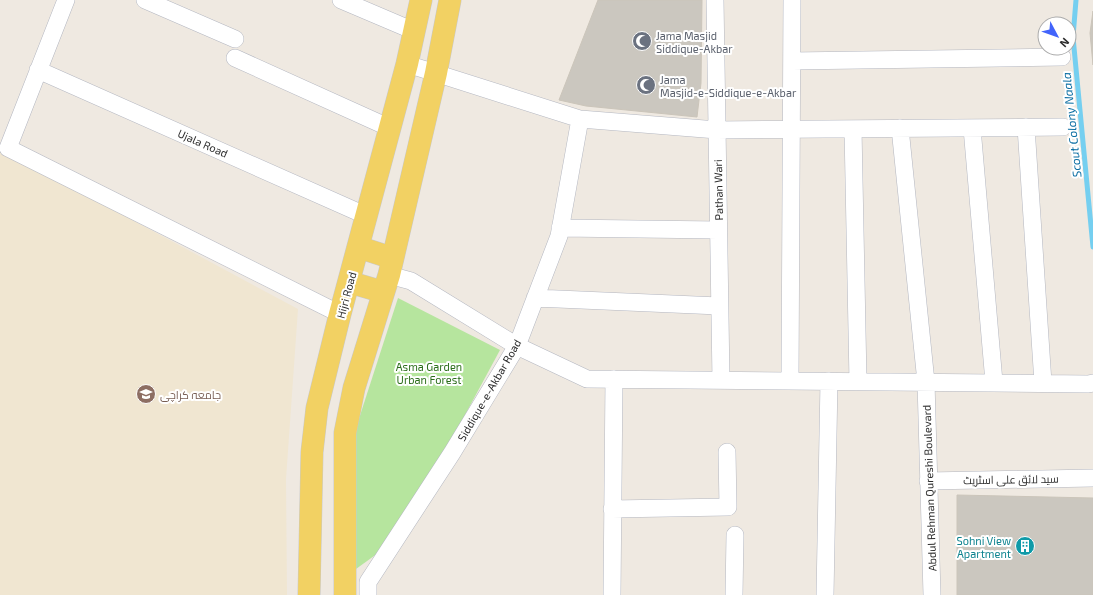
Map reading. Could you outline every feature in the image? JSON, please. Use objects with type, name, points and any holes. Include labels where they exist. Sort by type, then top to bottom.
[{"type":"main road","name":"Hijri Road","points":[[309,595],[312,452],[317,408],[340,314],[407,64],[421,0]]},
{"type":"main road","points":[[345,595],[345,433],[354,388],[388,275],[436,73],[450,0]]},
{"type":"main road","points":[[358,247],[388,275]]},
{"type":"main road","points":[[349,282],[388,275]]},
{"type":"street","points":[[66,0],[8,148],[340,314]]},
{"type":"street","points":[[144,0],[235,39]]},
{"type":"street","points":[[341,0],[414,31]]},
{"type":"street","name":"Pathan Wari","points":[[715,0],[721,380]]},
{"type":"street","points":[[790,380],[792,0]]},
{"type":"street","points":[[792,61],[1062,57]]},
{"type":"street","points":[[235,58],[390,128]]},
{"type":"street","points":[[407,64],[580,118],[717,130],[1063,127]]},
{"type":"street","name":"Ujala Road","points":[[38,70],[367,216]]},
{"type":"street","name":"Siddique-e-Akbar Road","points":[[368,595],[368,582],[452,454],[517,346],[559,236],[580,118]]},
{"type":"street","points":[[1026,127],[1043,383]]},
{"type":"street","name":"Abdul Rehman Qureshi Boulevard","points":[[900,128],[926,382],[932,595]]},
{"type":"street","points":[[972,128],[994,382]]},
{"type":"street","points":[[854,129],[858,381]]},
{"type":"street","points":[[560,228],[718,230]]},
{"type":"street","points":[[388,275],[411,280],[517,346],[587,379],[1091,383]]},
{"type":"street","points":[[535,298],[719,306]]},
{"type":"street","points":[[612,595],[614,379]]},
{"type":"street","points":[[824,595],[829,381]]},
{"type":"street","points":[[612,509],[728,507],[727,452]]},
{"type":"street","name":"سید لائق علی اسٹریٹ","points":[[928,481],[1093,478]]},
{"type":"street","points":[[734,595],[735,535]]},
{"type":"shaded area","name":"جامعہ کراچی","points":[[0,149],[298,309],[286,479],[287,595],[0,595]]},
{"type":"green space","name":"Asma Garden Urban Forest","points":[[398,298],[500,350],[459,426],[385,548],[356,569],[354,434]]},
{"type":"building","name":"Jama Masjid Siddique-Akbar","points":[[598,0],[702,0],[701,83],[697,117],[586,106],[559,100]]},
{"type":"building","points":[[1093,11],[1093,65],[1090,33]]},
{"type":"building","name":"Sohni View Apartment","points":[[957,495],[1093,498],[1093,595],[957,595]]},
{"type":"waterway","name":"Scout Colony Naala","points":[[1076,0],[1073,37],[1093,247]]},
{"type":"place","name":"Jama Masjid Siddique-Akbar","points":[[642,41]]},
{"type":"place","name":"Jama Masjid-e-Siddique-e-Akbar","points":[[646,85]]},
{"type":"place","name":"جامعہ کراچی","points":[[146,394]]},
{"type":"place","name":"Sohni View Apartment","points":[[1025,546]]}]
